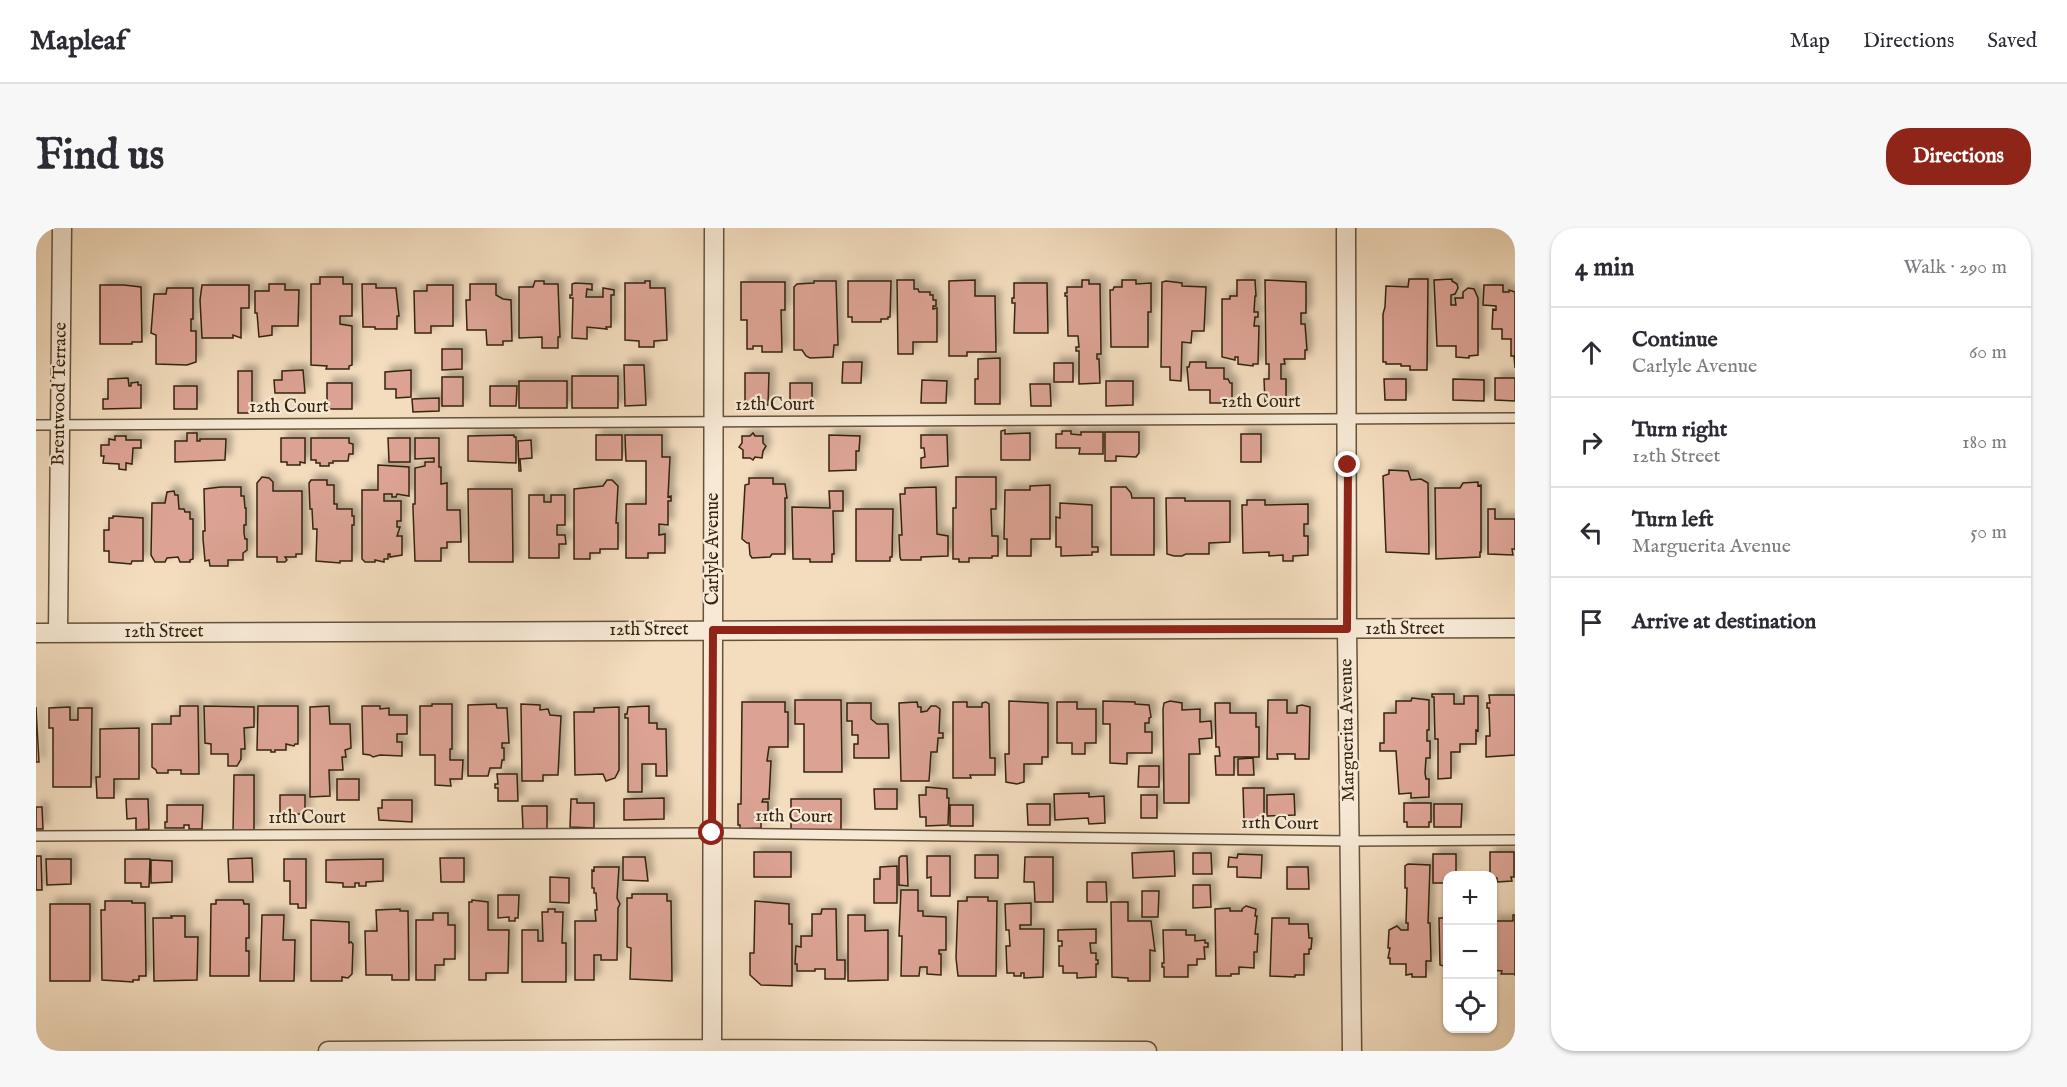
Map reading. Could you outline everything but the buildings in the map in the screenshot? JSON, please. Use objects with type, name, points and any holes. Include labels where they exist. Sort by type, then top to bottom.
[{"type":"street","name":"Brentwood Terrace","points":[[58,633],[62,228]]},
{"type":"street","name":"Carlyle Avenue","points":[[712,1050],[714,228]]},
{"type":"street","name":"Marguerita Avenue","points":[[1346,228],[1347,629],[1352,1051]]},
{"type":"street","name":"12th Street","points":[[36,633],[1515,628]]},
{"type":"street","points":[[328,1051],[1148,1051]]},
{"type":"lane","name":"12th Court","points":[[36,425],[1515,418]]},
{"type":"lane","name":"11th Court","points":[[36,836],[712,833],[1349,841],[1515,840]]},
{"type":"route","points":[[712,833],[713,630],[1347,629],[1348,465]]}]
